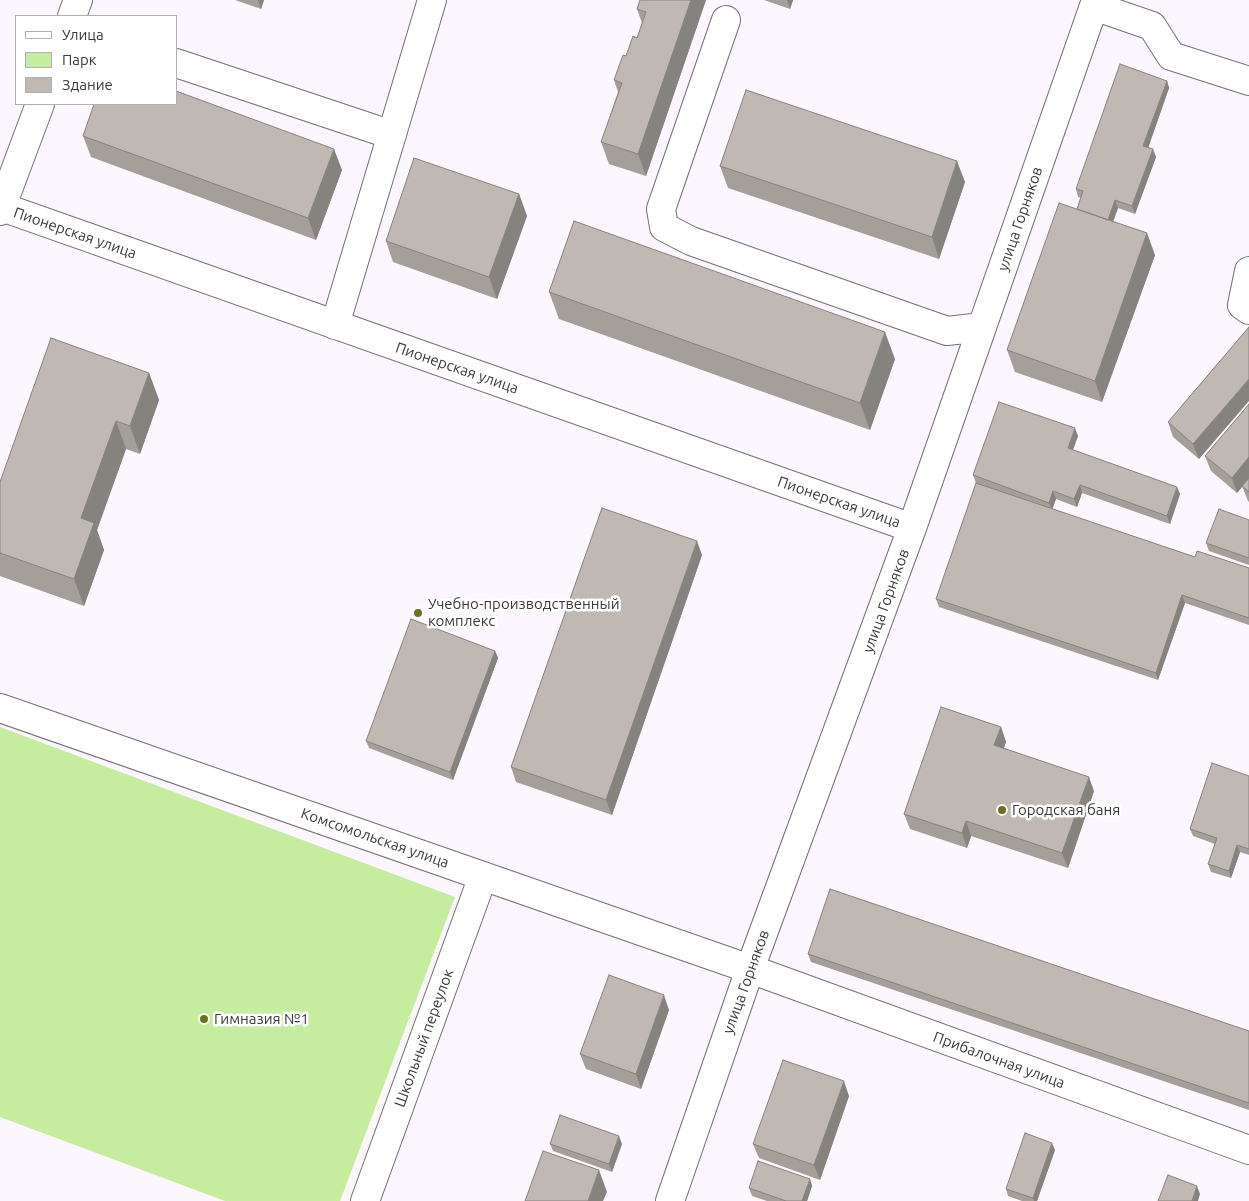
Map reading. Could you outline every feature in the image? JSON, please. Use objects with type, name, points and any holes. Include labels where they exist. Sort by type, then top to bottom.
[{"type":"street","points":[[72,15],[78,0]]},
{"type":"street","points":[[335,325],[432,0]]},
{"type":"street","points":[[1095,3],[1152,26],[1171,56],[1249,82]]},
{"type":"street","name":"улица Горняков","points":[[670,1201],[750,969],[912,528],[1095,3]]},
{"type":"street","points":[[726,20],[661,210],[664,227],[691,241],[947,332],[982,327]]},
{"type":"street","points":[[178,64],[392,135]]},
{"type":"street","points":[[1,209],[40,105]]},
{"type":"street","name":"Пионерская улица","points":[[1,209],[912,528]]},
{"type":"street","points":[[1249,270],[1242,305],[1249,310]]},
{"type":"street","name":"Комсомольская улица","points":[[0,708],[750,969]]},
{"type":"street","name":"Школьный переулок","points":[[365,1201],[483,876]]},
{"type":"street","name":"Прибалочная улица","points":[[750,969],[1249,1150]]},
{"type":"green space","name":"Гимназия №1","points":[[0,727],[455,897],[340,1201],[225,1201],[0,1117]]},
{"type":"building","points":[[640,0],[691,0],[638,154],[601,142],[622,83],[614,80],[623,55],[626,56],[633,36],[637,38],[646,12],[637,9]]},
{"type":"building","points":[[1120,64],[1167,81],[1143,146],[1153,149],[1132,206],[1115,200],[1108,220],[1077,209],[1083,191],[1076,189]]},
{"type":"building","points":[[746,90],[957,161],[932,237],[720,166]]},
{"type":"building","points":[[178,92],[334,149],[308,218],[83,136],[94,105],[178,105]]},
{"type":"building","points":[[414,158],[519,194],[489,277],[386,241]]},
{"type":"building","points":[[1059,203],[1147,233],[1095,381],[1007,350]]},
{"type":"building","points":[[574,221],[885,332],[860,403],[549,292]]},
{"type":"building","points":[[1249,327],[1249,379],[1193,444],[1168,422]]},
{"type":"building","points":[[51,338],[149,373],[130,426],[116,421],[81,518],[94,523],[74,579],[0,553],[0,482]]},
{"type":"building","points":[[999,402],[1075,428],[1068,448],[1177,487],[1167,516],[1080,485],[1074,499],[1053,491],[1049,503],[973,475]]},
{"type":"building","points":[[1249,404],[1249,457],[1232,478],[1205,456]]},
{"type":"building","points":[[1249,478],[1249,492],[1242,486]]},
{"type":"building","points":[[976,483],[1195,557],[1197,551],[1249,568],[1249,618],[1182,595],[1156,673],[936,599]]},
{"type":"building","points":[[602,508],[697,541],[606,800],[511,767]]},
{"type":"building","points":[[1219,509],[1249,520],[1249,558],[1206,543]]},
{"type":"building","points":[[411,619],[495,651],[450,772],[366,741]]},
{"type":"building","name":"Городская баня","points":[[941,707],[1001,727],[994,745],[1089,777],[1062,853],[966,821],[962,833],[904,814]]},
{"type":"building","points":[[1212,763],[1249,776],[1249,849],[1237,845],[1229,871],[1208,864],[1217,838],[1190,829]]},
{"type":"building","points":[[830,889],[1249,1031],[1249,1103],[808,954]]},
{"type":"building","points":[[609,975],[664,995],[636,1074],[580,1054]]},
{"type":"building","points":[[783,1060],[844,1081],[814,1165],[753,1144]]},
{"type":"building","points":[[560,1115],[619,1136],[609,1164],[550,1144]]},
{"type":"building","points":[[1025,1133],[1052,1143],[1033,1198],[1006,1189]]},
{"type":"building","points":[[543,1151],[599,1170],[588,1201],[525,1201]]},
{"type":"building","points":[[758,1161],[810,1179],[802,1201],[786,1201],[749,1188]]},
{"type":"building","points":[[1168,1175],[1197,1186],[1192,1201],[1158,1201]]},
{"type":"place","name":"Учебно-производственный комплекс","points":[[418,613]]},
{"type":"place","name":"Городская баня","points":[[1002,810]]},
{"type":"place","name":"Гимназия №1","points":[[204,1019]]}]
